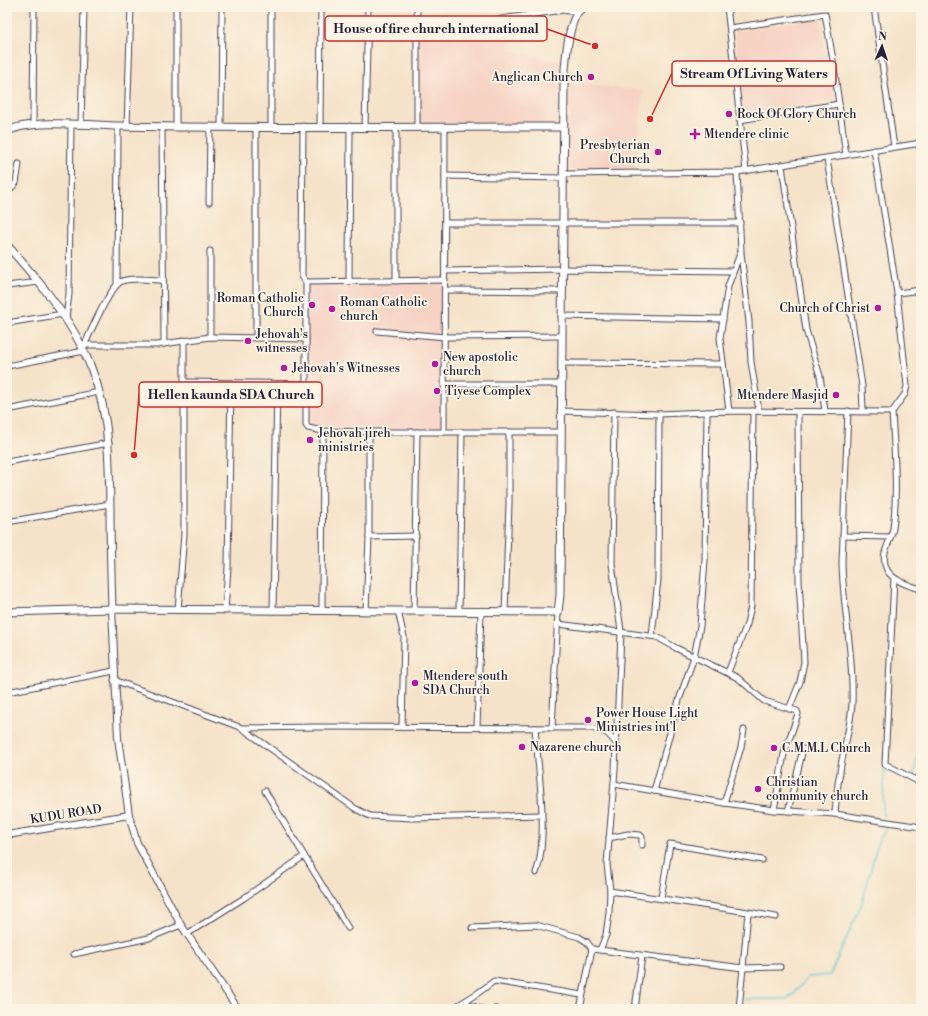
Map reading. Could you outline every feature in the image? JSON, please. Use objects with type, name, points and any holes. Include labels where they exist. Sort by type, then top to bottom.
[{"type":"main road","points":[[7,612],[112,609],[225,611],[558,612],[560,595],[563,127],[567,50],[580,9]]},
{"type":"main road","points":[[7,132],[16,127],[33,124],[118,126],[563,127]]},
{"type":"main road","points":[[7,245],[39,282],[64,316],[83,347],[99,392],[109,443],[112,609]]},
{"type":"street","points":[[33,124],[34,7]]},
{"type":"street","points":[[81,125],[84,7]]},
{"type":"street","points":[[127,126],[131,7]]},
{"type":"street","points":[[176,7],[176,126]]},
{"type":"street","points":[[221,126],[222,7]]},
{"type":"street","points":[[271,7],[271,126]]},
{"type":"street","points":[[320,126],[321,7]]},
{"type":"street","points":[[365,127],[368,7]]},
{"type":"street","points":[[417,7],[417,127]]},
{"type":"street","points":[[727,7],[746,171]]},
{"type":"street","points":[[874,7],[894,147]]},
{"type":"street","points":[[418,31],[563,10],[580,9]]},
{"type":"street","points":[[730,28],[824,14],[840,104],[846,155]]},
{"type":"street","points":[[740,120],[840,104]]},
{"type":"street","points":[[7,323],[64,316],[69,294],[71,125]]},
{"type":"street","points":[[83,347],[97,318],[117,284],[118,126]]},
{"type":"street","points":[[162,126],[164,344]]},
{"type":"street","points":[[209,202],[210,126]]},
{"type":"street","points":[[256,126],[256,338]]},
{"type":"street","points":[[303,126],[302,276],[306,282],[306,426],[311,430],[323,431],[560,432]]},
{"type":"street","points":[[349,282],[350,126]]},
{"type":"street","points":[[396,127],[396,281]]},
{"type":"street","points":[[444,432],[445,127]]},
{"type":"street","points":[[445,176],[563,176],[737,172],[827,159],[920,143],[921,155]]},
{"type":"street","points":[[874,150],[897,293],[907,386],[904,394],[892,412],[894,488],[893,528],[885,553],[885,562],[887,570],[894,578],[921,589]]},
{"type":"street","points":[[827,159],[862,386],[863,410]]},
{"type":"street","points":[[7,193],[16,183],[19,164]]},
{"type":"street","points":[[782,166],[806,330],[820,376],[825,411]]},
{"type":"street","points":[[728,672],[747,624],[751,606],[756,411],[749,322],[740,253],[737,172]]},
{"type":"street","points":[[445,223],[562,225],[740,223]]},
{"type":"street","points":[[210,251],[210,337]]},
{"type":"street","points":[[729,411],[720,338],[728,286],[732,271],[740,253]]},
{"type":"street","points":[[445,271],[562,269],[732,271]]},
{"type":"street","points":[[117,284],[126,280],[163,280]]},
{"type":"street","points":[[306,282],[445,280]]},
{"type":"street","points":[[7,286],[39,282]]},
{"type":"street","points":[[445,290],[562,291]]},
{"type":"street","points":[[897,293],[921,290]]},
{"type":"street","points":[[561,316],[722,319]]},
{"type":"street","points":[[377,331],[445,337],[561,336]]},
{"type":"street","points":[[7,366],[83,347],[164,344],[210,337],[306,339]]},
{"type":"street","points":[[178,610],[184,534],[184,340]]},
{"type":"street","points":[[561,363],[723,364]]},
{"type":"street","points":[[184,382],[306,384]]},
{"type":"street","points":[[225,611],[228,567],[231,383]]},
{"type":"street","points":[[273,611],[277,384]]},
{"type":"street","points":[[445,384],[561,384]]},
{"type":"street","points":[[7,410],[99,392]]},
{"type":"street","points":[[560,411],[659,414],[729,411],[798,413],[863,410],[892,412]]},
{"type":"street","points":[[834,814],[852,702],[850,651],[842,585],[848,411]]},
{"type":"street","points":[[600,950],[608,924],[610,891],[607,864],[617,744],[620,631],[612,564],[614,412]]},
{"type":"street","points":[[654,790],[679,700],[694,657],[700,626],[705,560],[707,412]]},
{"type":"street","points":[[789,709],[800,682],[804,662],[799,582],[798,413]]},
{"type":"street","points":[[652,636],[658,579],[659,414]]},
{"type":"street","points":[[322,611],[323,431]]},
{"type":"street","points":[[366,611],[369,537],[369,432]]},
{"type":"street","points":[[414,611],[417,432]]},
{"type":"street","points":[[459,611],[462,432]]},
{"type":"street","points":[[505,612],[510,504],[509,432]]},
{"type":"street","points":[[7,462],[109,443]]},
{"type":"street","points":[[7,522],[110,504]]},
{"type":"street","points":[[369,537],[416,536]]},
{"type":"street","points":[[843,536],[889,537]]},
{"type":"street","points":[[894,578],[885,764],[889,768],[921,783]]},
{"type":"street","points":[[112,609],[114,680],[118,738],[129,815],[137,843],[181,925],[238,1009]]},
{"type":"street","points":[[398,611],[404,637],[402,727]]},
{"type":"street","points":[[477,727],[481,612]]},
{"type":"street","points":[[552,728],[558,612]]},
{"type":"street","points":[[558,624],[652,636],[728,672],[746,683],[764,701],[797,711],[798,714],[784,754],[774,810]]},
{"type":"street","points":[[7,692],[114,671]]},
{"type":"street","points":[[114,680],[242,728],[356,809],[370,816],[413,818],[541,815]]},
{"type":"street","points":[[242,728],[591,728],[610,735],[617,744]]},
{"type":"street","points":[[535,728],[541,815],[541,853],[536,873]]},
{"type":"street","points":[[724,803],[740,752],[744,730]]},
{"type":"street","points":[[788,811],[803,749]]},
{"type":"street","points":[[614,784],[724,803],[774,810],[834,814],[921,827]]},
{"type":"street","points":[[265,791],[348,928]]},
{"type":"street","name":"KUDU ROAD","points":[[7,835],[129,815]]},
{"type":"street","points":[[609,838],[628,834],[640,835],[642,838],[642,845]]},
{"type":"street","points":[[661,898],[670,844],[762,860]]},
{"type":"street","points":[[187,934],[244,898],[304,856]]},
{"type":"street","points":[[610,891],[776,917]]},
{"type":"street","points":[[739,1009],[748,912]]},
{"type":"street","points":[[74,954],[149,938],[181,925]]},
{"type":"street","points":[[472,928],[536,925],[579,938],[587,942],[592,949],[580,1009]]},
{"type":"street","points":[[592,949],[743,968],[780,967]]},
{"type":"street","points":[[635,1009],[642,956]]},
{"type":"street","points":[[455,1008],[494,981],[582,995]]},
{"type":"street","points":[[463,1003],[482,1009]]},
{"type":"shaded area","points":[[513,16],[509,50],[565,62],[564,83],[643,90],[635,169],[562,170],[562,126],[416,125],[420,51],[418,30]]},
{"type":"shaded area","points":[[820,18],[834,101],[743,115],[735,31]]},
{"type":"shaded area","points":[[443,278],[442,431],[308,426],[301,385],[306,280]]},
{"type":"waterway","points":[[913,776],[921,744]]},
{"type":"waterway","points":[[883,816],[884,771],[890,771],[910,780]]},
{"type":"waterway","points":[[745,999],[786,999],[793,995],[808,977],[830,975],[862,903],[878,842],[886,829]]},
{"type":"waterway","points":[[725,1009],[737,1005]]},
{"type":"place","name":"House of fire church international","points":[[595,46]]},
{"type":"place","name":"Anglican Church","points":[[591,77]]},
{"type":"place","name":"Rock Of Glory Church","points":[[729,114]]},
{"type":"place","name":"Stream Of Living Waters","points":[[650,119]]},
{"type":"place","name":"Mtendere clinic","points":[[695,134]]},
{"type":"place","name":"Presbyterian Church","points":[[658,152]]},
{"type":"place","name":"Roman Catholic Church","points":[[312,305]]},
{"type":"place","name":"Church of Christ","points":[[878,308]]},
{"type":"place","name":"Roman Catholic church","points":[[332,309]]},
{"type":"place","name":"Jehovah's witnesses","points":[[248,341]]},
{"type":"place","name":"New apostolic church","points":[[435,364]]},
{"type":"place","name":"Jehovah's Witnesses","points":[[284,368]]},
{"type":"place","name":"Tiyese Complex","points":[[437,391]]},
{"type":"place","name":"Mtendere Masjid","points":[[836,395]]},
{"type":"place","name":"Jehovah jireh ministries","points":[[310,440]]},
{"type":"place","name":"Hellen kaunda SDA Church","points":[[134,455]]},
{"type":"place","name":"Mtendere south SDA Church","points":[[415,683]]},
{"type":"place","name":"Power House Light Ministries int'l","points":[[588,720]]},
{"type":"place","name":"Nazarene church","points":[[522,747]]},
{"type":"place","name":"C.M.M.L Church","points":[[774,748]]},
{"type":"place","name":"Christian community church","points":[[758,789]]}]
